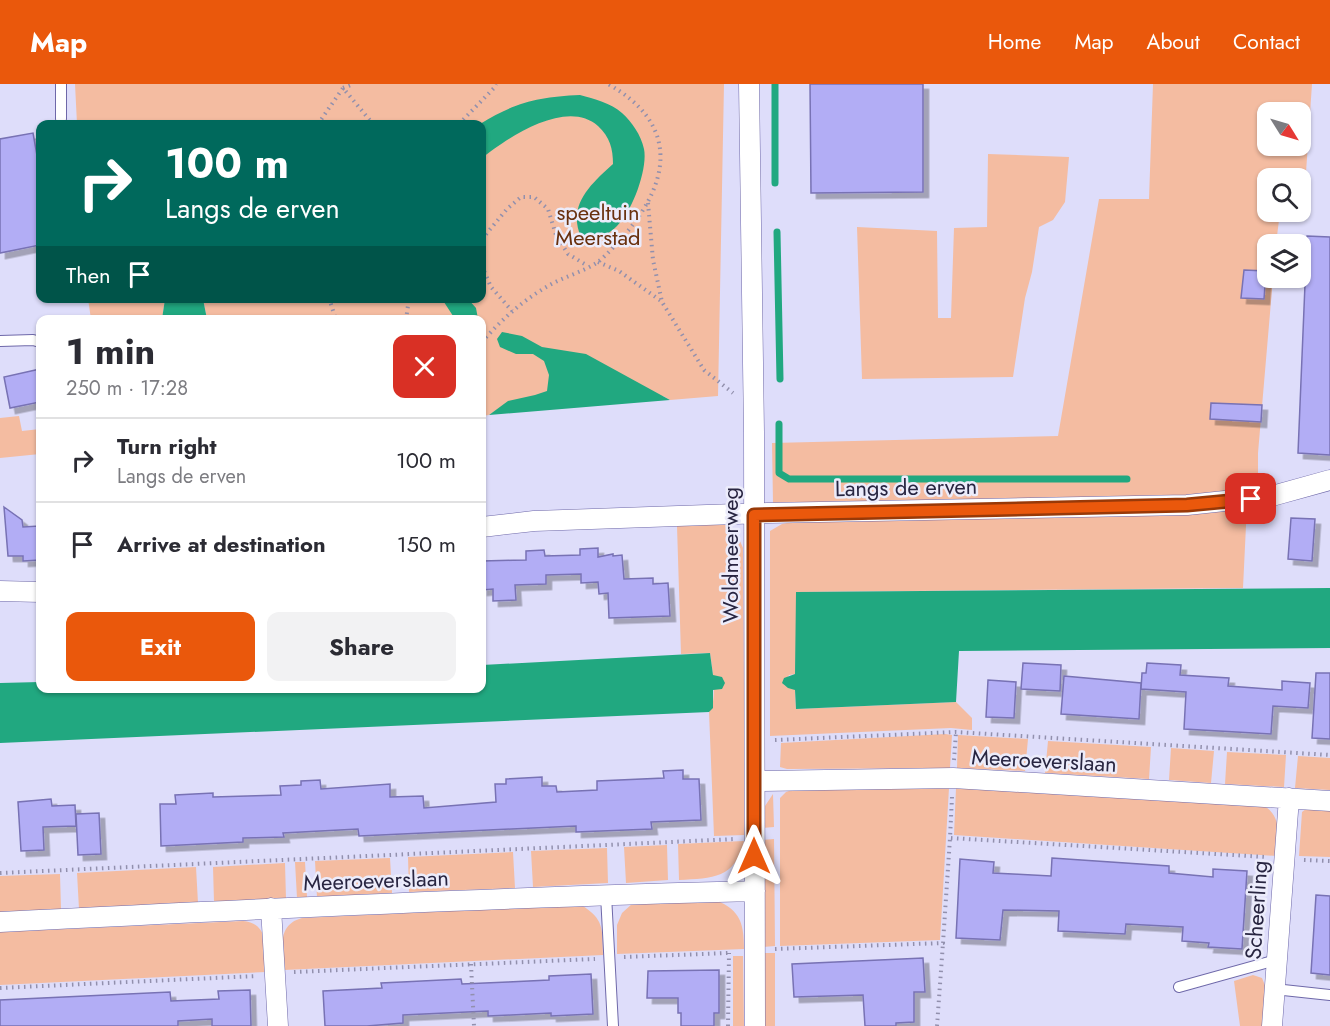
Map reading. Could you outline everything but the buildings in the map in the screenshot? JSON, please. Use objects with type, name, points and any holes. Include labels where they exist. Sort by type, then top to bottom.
[{"type":"street","name":"Woldmeerweg","points":[[749,84],[754,402],[755,1026]]},
{"type":"street","name":"Langs de erven","points":[[486,526],[534,521],[1187,505],[1272,496],[1330,480]]},
{"type":"street","points":[[0,591],[36,592]]},
{"type":"street","name":"Meeroeverslaan","points":[[755,781],[953,778],[1330,801]]},
{"type":"street","name":"Scheerling","points":[[1272,1026],[1289,798]]},
{"type":"street","name":"Meeroeverslaan","points":[[0,922],[271,908],[755,891]]},
{"type":"street","points":[[271,908],[278,1026]]},
{"type":"lane","points":[[61,84],[61,119]]},
{"type":"lane","points":[[0,341],[36,341]]},
{"type":"lane","points":[[606,895],[613,1026]]},
{"type":"lane","points":[[1179,987],[1276,960]]},
{"type":"lane","points":[[1274,989],[1330,995]]},
{"type":"path","points":[[321,120],[343,88],[354,84]]},
{"type":"path","points":[[463,120],[496,84]]},
{"type":"path","points":[[486,338],[512,311],[548,285],[598,262],[639,218],[654,191],[659,174],[661,153],[657,131],[643,109],[622,91],[608,84]]},
{"type":"path","points":[[343,88],[370,120]]},
{"type":"path","points":[[486,234],[514,203],[521,198],[534,197],[548,209],[556,235],[568,254],[588,266]]},
{"type":"path","points":[[648,202],[651,250],[662,302],[704,370],[728,391],[754,402]]},
{"type":"path","points":[[598,262],[619,271],[662,302]]},
{"type":"path","points":[[486,275],[491,286],[512,311]]},
{"type":"path","points":[[766,740],[956,732],[1330,755]]},
{"type":"path","points":[[937,1026],[956,732]]},
{"type":"path","points":[[0,873],[754,838]]},
{"type":"path","points":[[950,838],[1330,861]]},
{"type":"path","points":[[0,988],[275,973],[943,943]]},
{"type":"path","points":[[728,952],[728,1026]]},
{"type":"path","points":[[471,964],[474,1026]]},
{"type":"green space","name":"speeltuin Meerstad","points":[[75,84],[724,84],[718,396],[670,400],[663,396],[495,411],[486,415],[486,315],[206,315],[204,303],[486,303],[486,120],[77,120]]},
{"type":"green space","points":[[1153,84],[1312,84],[1311,102],[1257,102],[1257,156],[1307,156],[1306,168],[1257,168],[1257,222],[1279,222],[1277,234],[1257,234],[1257,288],[1272,288],[1258,453],[1258,486],[1211,495],[773,503],[772,443],[1058,436],[1099,199],[1149,199]]},
{"type":"green space","points":[[988,154],[1069,157],[1065,202],[1053,220],[1039,227],[1013,377],[862,379],[857,227],[937,231],[938,318],[951,318],[954,228],[987,227]]},
{"type":"green space","points":[[89,303],[164,303],[163,315],[90,315]]},
{"type":"green space","points":[[19,416],[22,431],[36,429],[36,454],[0,458],[0,418]]},
{"type":"green space","points":[[1247,505],[1243,588],[796,592],[796,674],[789,675],[784,685],[795,689],[796,709],[956,702],[972,718],[972,730],[951,728],[770,736],[770,531],[782,524],[797,521]]},
{"type":"green space","points":[[724,524],[737,534],[743,548],[745,835],[714,836],[709,712],[714,692],[712,667],[710,653],[681,654],[677,526]]},
{"type":"green space","points":[[952,735],[950,768],[787,769],[780,767],[781,743]]},
{"type":"green space","points":[[958,735],[1028,739],[1025,771],[957,768]]},
{"type":"green space","points":[[1048,741],[1151,747],[1149,779],[1045,773]]},
{"type":"green space","points":[[1171,748],[1214,751],[1211,783],[1169,780]]},
{"type":"green space","points":[[1227,752],[1286,755],[1284,787],[1225,784]]},
{"type":"green space","points":[[1298,756],[1330,758],[1330,790],[1295,788]]},
{"type":"green space","points":[[798,788],[949,788],[940,940],[780,946],[780,798],[786,792]]},
{"type":"green space","points":[[956,788],[1266,807],[1277,823],[1276,856],[954,835]]},
{"type":"green space","points":[[773,794],[774,827],[762,828],[763,809]]},
{"type":"green space","points":[[1306,809],[1330,811],[1330,857],[1299,856],[1302,812]]},
{"type":"green space","points":[[774,839],[775,946],[763,947],[762,840]]},
{"type":"green space","points":[[744,841],[740,854],[728,870],[712,877],[679,880],[678,844]]},
{"type":"green space","points":[[667,845],[668,880],[626,883],[624,847]]},
{"type":"green space","points":[[607,848],[608,883],[533,887],[531,851]]},
{"type":"green space","points":[[513,852],[515,888],[409,892],[408,857]]},
{"type":"green space","points":[[390,858],[392,893],[317,897],[315,861]]},
{"type":"green space","points":[[295,862],[305,862],[307,897],[297,898]]},
{"type":"green space","points":[[285,863],[286,899],[214,902],[213,867]]},
{"type":"green space","points":[[196,867],[198,903],[79,909],[77,873]]},
{"type":"green space","points":[[60,874],[61,909],[0,912],[0,876]]},
{"type":"green space","points":[[711,898],[734,911],[738,917],[743,930],[744,949],[617,954],[617,925],[622,913],[633,903]]},
{"type":"green space","points":[[581,905],[594,915],[601,926],[603,955],[284,970],[282,946],[285,932],[294,921],[302,918]]},
{"type":"green space","points":[[243,921],[252,923],[262,933],[266,948],[266,972],[0,985],[0,932]]},
{"type":"green space","points":[[764,953],[775,953],[775,1026],[764,1026]]},
{"type":"green space","points":[[733,956],[743,956],[744,1026],[733,1026]]},
{"type":"green space","points":[[1253,975],[1262,978],[1266,988],[1264,1026],[1240,1026],[1234,981]]},
{"type":"shaded area","points":[[580,95],[608,104],[629,120],[636,129],[644,149],[644,168],[638,190],[628,211],[614,228],[594,241],[581,237],[577,215],[583,196],[613,164],[610,144],[598,126],[585,118],[570,116],[555,118],[522,131],[486,155],[486,121],[516,106],[552,97]]},
{"type":"shaded area","points":[[164,303],[204,303],[206,315],[163,315]]},
{"type":"shaded area","points":[[445,303],[472,303],[476,308],[477,315],[452,315]]},
{"type":"shaded area","points":[[502,332],[522,336],[542,347],[586,354],[670,400],[489,415],[508,401],[547,391],[549,375],[544,361],[533,354],[516,354],[500,347],[497,339]]},
{"type":"shaded area","points":[[1330,588],[1330,648],[959,651],[956,702],[796,709],[795,690],[782,683],[784,678],[795,674],[796,592]]},
{"type":"shaded area","points":[[710,653],[713,675],[722,677],[725,683],[722,689],[713,690],[713,708],[709,712],[0,743],[0,683],[36,682],[36,693],[486,693],[486,665]]},
{"type":"waterway","points":[[775,84],[775,183]]},
{"type":"waterway","points":[[777,232],[780,379]]},
{"type":"waterway","points":[[779,424],[779,473],[789,479],[1127,479]]},
{"type":"route","points":[[754,856],[754,515],[1187,505],[1251,499]]}]
